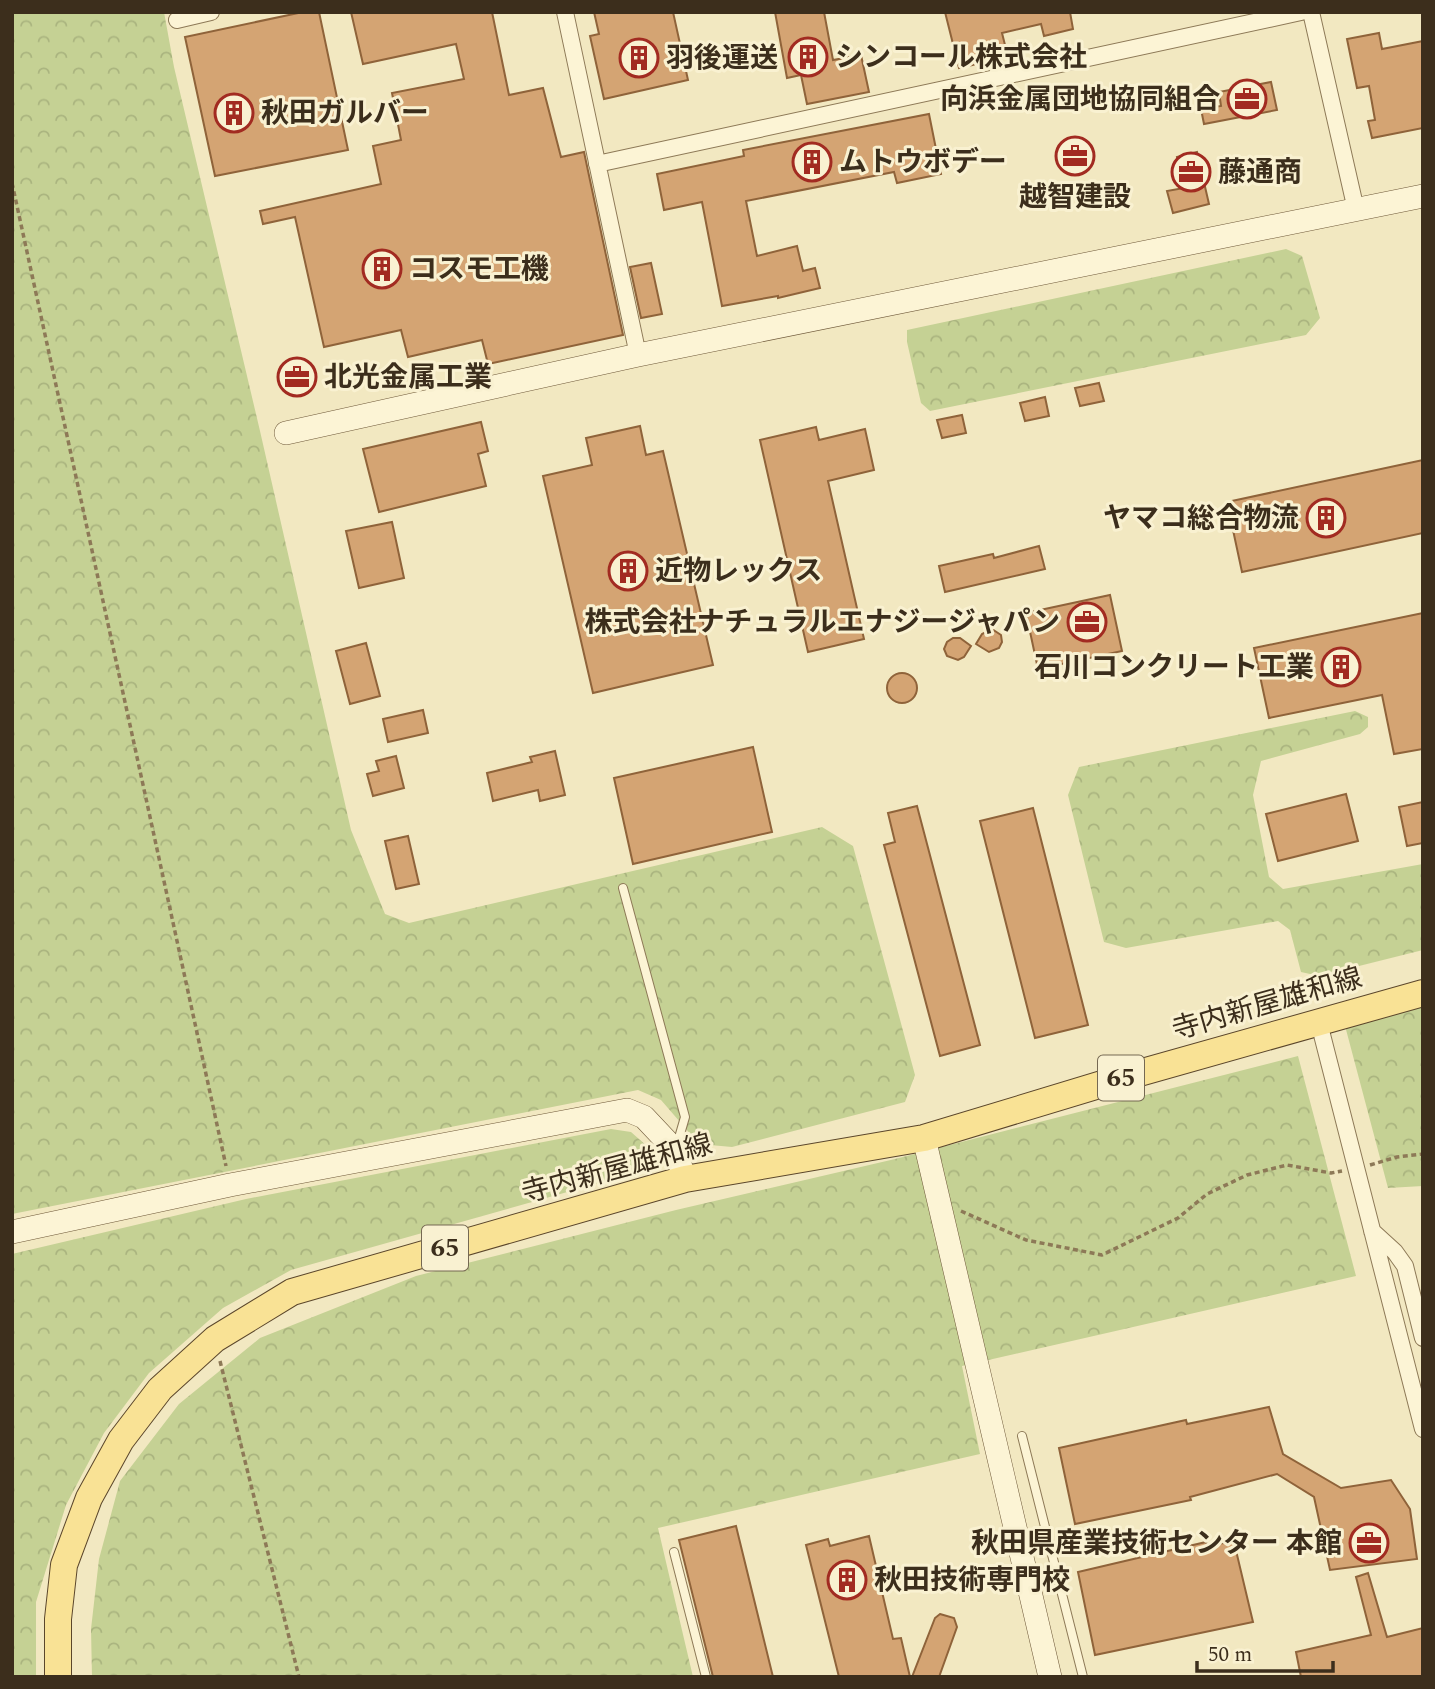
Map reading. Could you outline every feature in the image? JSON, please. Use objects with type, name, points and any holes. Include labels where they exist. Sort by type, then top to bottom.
[{"type":"main road","name":"寺内新屋雄和線","points":[[58,1677],[58,1619],[64,1565],[89,1498],[121,1440],[160,1390],[215,1339],[292,1292],[685,1179],[924,1138],[1132,1074],[1423,993]]},
{"type":"street","points":[[177,20],[211,12]]},
{"type":"street","points":[[565,12],[638,355]]},
{"type":"street","points":[[597,164],[1300,12]]},
{"type":"street","points":[[1311,12],[1356,210]]},
{"type":"street","points":[[286,433],[638,355],[1423,196]]},
{"type":"street","points":[[1319,1023],[1423,1429]]},
{"type":"street","points":[[12,1232],[230,1185],[627,1110],[644,1117],[675,1150],[685,1179]]},
{"type":"street","points":[[924,1138],[1050,1677]]},
{"type":"street","points":[[1372,1231],[1395,1252],[1405,1266],[1423,1338]]},
{"type":"lane","points":[[623,888],[685,1117],[675,1150]]},
{"type":"lane","points":[[1022,1436],[1083,1677]]},
{"type":"lane","points":[[674,1552],[706,1677]]},
{"type":"path","points":[[12,183],[230,1185]]},
{"type":"path","points":[[936,1190],[958,1209],[1026,1240],[1102,1255],[1178,1219],[1207,1194],[1247,1175],[1287,1165],[1331,1173],[1397,1157],[1423,1154]]},
{"type":"path","points":[[215,1339],[299,1677]]},
{"type":"green space","points":[[12,12],[164,12],[174,67],[351,830],[385,914],[409,923],[822,827],[853,846],[915,1075],[905,1102],[732,1147],[699,1144],[661,1100],[638,1090],[12,1214]]},
{"type":"green space","points":[[1286,249],[1302,256],[1320,318],[1306,335],[930,411],[921,403],[907,342],[907,330]]},
{"type":"green space","points":[[1355,711],[1368,717],[1368,727],[1360,734],[1261,761],[1253,795],[1269,877],[1283,889],[1423,864],[1423,950],[1319,976],[1301,972],[1290,930],[1278,921],[1126,948],[1104,942],[1068,795],[1079,767]]},
{"type":"green space","points":[[1423,1003],[1423,1186],[1388,1188],[1344,1022]]},
{"type":"green space","points":[[1298,1056],[1356,1276],[962,1366],[980,1454],[658,1528],[693,1677],[92,1677],[91,1629],[99,1559],[120,1481],[179,1404],[260,1338],[416,1276],[676,1210],[895,1159]]},
{"type":"green space","points":[[611,1129],[631,1132],[648,1147],[649,1169],[291,1270],[223,1308],[149,1373],[104,1433],[66,1505],[36,1602],[36,1677],[12,1677],[12,1254],[246,1199]]},
{"type":"building","name":"秋田ガルバー","points":[[303,12],[319,12],[348,150],[215,176],[185,37]]},
{"type":"building","points":[[351,12],[492,12],[509,95],[543,88],[561,157],[584,152],[623,335],[488,364],[482,340],[408,357],[401,330],[324,347],[295,217],[263,224],[260,211],[381,184],[373,146],[401,140],[392,93],[464,79],[456,44],[363,64]]},
{"type":"building","name":"羽後運送","points":[[594,12],[673,12],[688,80],[604,99],[590,36],[599,34]]},
{"type":"building","name":"シンコール株式会社","points":[[775,12],[824,12],[833,60],[861,55],[869,92],[807,104],[801,75],[787,78]]},
{"type":"building","points":[[945,12],[1070,12],[1073,29],[1044,36],[1041,24],[1002,33],[1008,57],[959,68]]},
{"type":"building","points":[[1379,33],[1382,49],[1423,41],[1423,128],[1372,138],[1368,121],[1375,120],[1369,86],[1357,88],[1347,39]]},
{"type":"building","name":"向浜金属団地協同組合","points":[[1271,82],[1277,110],[1204,124],[1201,109],[1221,106],[1219,92]]},
{"type":"building","points":[[929,114],[941,174],[897,183],[894,172],[746,201],[757,256],[797,246],[803,271],[815,268],[820,288],[778,298],[722,306],[702,202],[664,210],[657,174],[744,156],[743,150]]},
{"type":"building","name":"藤通商","points":[[1197,152],[1209,204],[1173,213],[1167,191],[1184,188],[1177,157]]},
{"type":"building","points":[[651,263],[662,314],[641,318],[630,267]]},
{"type":"building","points":[[1099,383],[1104,401],[1080,406],[1075,388]]},
{"type":"building","points":[[1045,397],[1049,416],[1025,421],[1020,403]]},
{"type":"building","points":[[962,415],[966,433],[942,438],[937,420]]},
{"type":"building","points":[[481,422],[488,451],[478,454],[486,486],[379,512],[363,449]]},
{"type":"building","name":"近物レックス","points":[[640,426],[646,455],[663,451],[713,665],[593,693],[543,476],[592,465],[586,438]]},
{"type":"building","points":[[816,427],[819,440],[865,429],[874,470],[828,481],[864,639],[808,652],[760,440]]},
{"type":"building","name":"ヤマコ総合物流","points":[[1423,460],[1423,533],[1242,572],[1227,502]]},
{"type":"building","points":[[392,522],[404,578],[359,588],[346,531]]},
{"type":"building","points":[[1039,546],[1045,569],[945,592],[939,566],[993,554],[994,558]]},
{"type":"building","points":[[1110,595],[1122,651],[1038,669],[1026,613]]},
{"type":"building","name":"石川コンクリート工業","points":[[1423,613],[1423,749],[1394,754],[1382,695],[1269,718],[1254,648]]},
{"type":"building","points":[[992,629],[1001,635],[1002,642],[999,648],[989,652],[976,644],[982,634]]},
{"type":"building","points":[[960,638],[971,646],[964,657],[958,660],[947,656],[944,649],[947,642]]},
{"type":"building","points":[[366,643],[380,696],[350,704],[336,651]]},
{"type":"building","points":[[902,673],[912,678],[917,688],[912,698],[902,703],[892,698],[887,688],[892,678]]},
{"type":"building","points":[[423,710],[428,733],[388,742],[383,719]]},
{"type":"building","points":[[753,747],[772,832],[633,864],[614,778]]},
{"type":"building","points":[[555,751],[565,795],[540,801],[538,790],[493,801],[487,773],[532,762],[530,757]]},
{"type":"building","points":[[396,756],[404,788],[373,796],[367,774],[379,771],[376,761]]},
{"type":"building","points":[[1346,794],[1358,841],[1278,861],[1266,814]]},
{"type":"building","points":[[1423,802],[1423,843],[1407,846],[1399,807]]},
{"type":"building","points":[[917,806],[980,1045],[940,1056],[884,845],[895,842],[888,813]]},
{"type":"building","points":[[1033,808],[1088,1025],[1035,1038],[980,821]]},
{"type":"building","points":[[408,836],[419,884],[396,889],[385,841]]},
{"type":"building","points":[[1269,1407],[1283,1454],[1341,1488],[1391,1480],[1410,1509],[1417,1559],[1330,1570],[1314,1497],[1277,1474],[1190,1497],[1191,1500],[1075,1524],[1059,1448],[1186,1420],[1187,1424]]},
{"type":"building","points":[[736,1526],[773,1677],[713,1677],[679,1540]]},
{"type":"building","name":"秋田技術専門校","points":[[869,1536],[893,1639],[901,1638],[910,1677],[839,1677],[806,1545],[828,1539],[830,1546]]},
{"type":"building","points":[[1206,1542],[1207,1545],[1234,1542],[1253,1622],[1095,1655],[1078,1572]]},
{"type":"building","points":[[1368,1573],[1387,1637],[1423,1628],[1423,1677],[1301,1677],[1296,1652],[1371,1635],[1356,1577]]},
{"type":"building","points":[[940,1614],[954,1618],[957,1627],[939,1677],[912,1677],[935,1618]]},
{"type":"place","name":"シンコール株式会社","points":[[808,57]]},
{"type":"place","name":"羽後運送","points":[[639,58]]},
{"type":"place","name":"向浜金属団地協同組合","points":[[1247,99]]},
{"type":"place","name":"秋田ガルバー","points":[[234,113]]},
{"type":"place","name":"越智建設","points":[[1075,156]]},
{"type":"place","name":"ムトウボデー","points":[[812,162]]},
{"type":"place","name":"藤通商","points":[[1191,172]]},
{"type":"place","name":"コスモ工機","points":[[382,269]]},
{"type":"place","name":"北光金属工業","points":[[297,377]]},
{"type":"place","name":"ヤマコ総合物流","points":[[1326,518]]},
{"type":"place","name":"近物レックス","points":[[628,571]]},
{"type":"place","name":"株式会社ナチュラルエナジージャパン","points":[[1087,622]]},
{"type":"place","name":"石川コンクリート工業","points":[[1341,667]]},
{"type":"place","name":"秋田県産業技術センター 本館","points":[[1369,1543]]},
{"type":"place","name":"秋田技術専門校","points":[[847,1580]]}]
